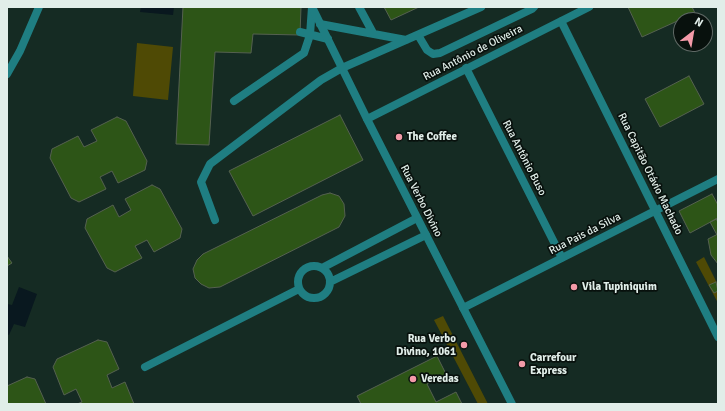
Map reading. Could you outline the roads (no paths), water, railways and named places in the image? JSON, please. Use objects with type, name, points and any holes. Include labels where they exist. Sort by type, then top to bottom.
[{"type":"street","points":[[7,74],[20,51],[39,7]]},
{"type":"street","points":[[234,101],[298,59],[304,53],[310,35],[312,7]]},
{"type":"street","name":"Rua Verbo Divino","points":[[312,7],[367,119],[512,404]]},
{"type":"street","points":[[359,7],[372,33]]},
{"type":"street","points":[[215,220],[201,182],[210,164],[321,80],[342,68],[481,7]]},
{"type":"street","points":[[418,35],[427,50],[433,54],[440,53],[534,7]]},
{"type":"street","name":"Rua Antônio de Oliveira","points":[[367,119],[589,7]]},
{"type":"street","name":"Rua Capitão Otávio Machado","points":[[561,21],[718,336]]},
{"type":"street","points":[[320,24],[406,40]]},
{"type":"street","points":[[300,32],[328,39]]},
{"type":"street","name":"Rua Antônio Buso","points":[[466,68],[562,258]]},
{"type":"street","name":"Rua Pais da Silva","points":[[463,308],[718,179]]},
{"type":"street","points":[[322,268],[417,218]]},
{"type":"street","points":[[330,282],[426,235]]},
{"type":"street","points":[[314,265],[322,268],[328,274],[330,282],[325,293],[318,297],[305,296],[300,289],[298,277],[303,270],[314,265]]},
{"type":"street","points":[[145,367],[300,289]]},
{"type":"place","name":"The Coffee","points":[[399,137]]},
{"type":"place","name":"Vila Tupiniquim","points":[[574,287]]},
{"type":"place","name":"Rua Verbo Divino, 1061","points":[[464,345]]},
{"type":"place","name":"Carrefour Express","points":[[522,364]]},
{"type":"place","name":"Veredas","points":[[413,379]]}]
